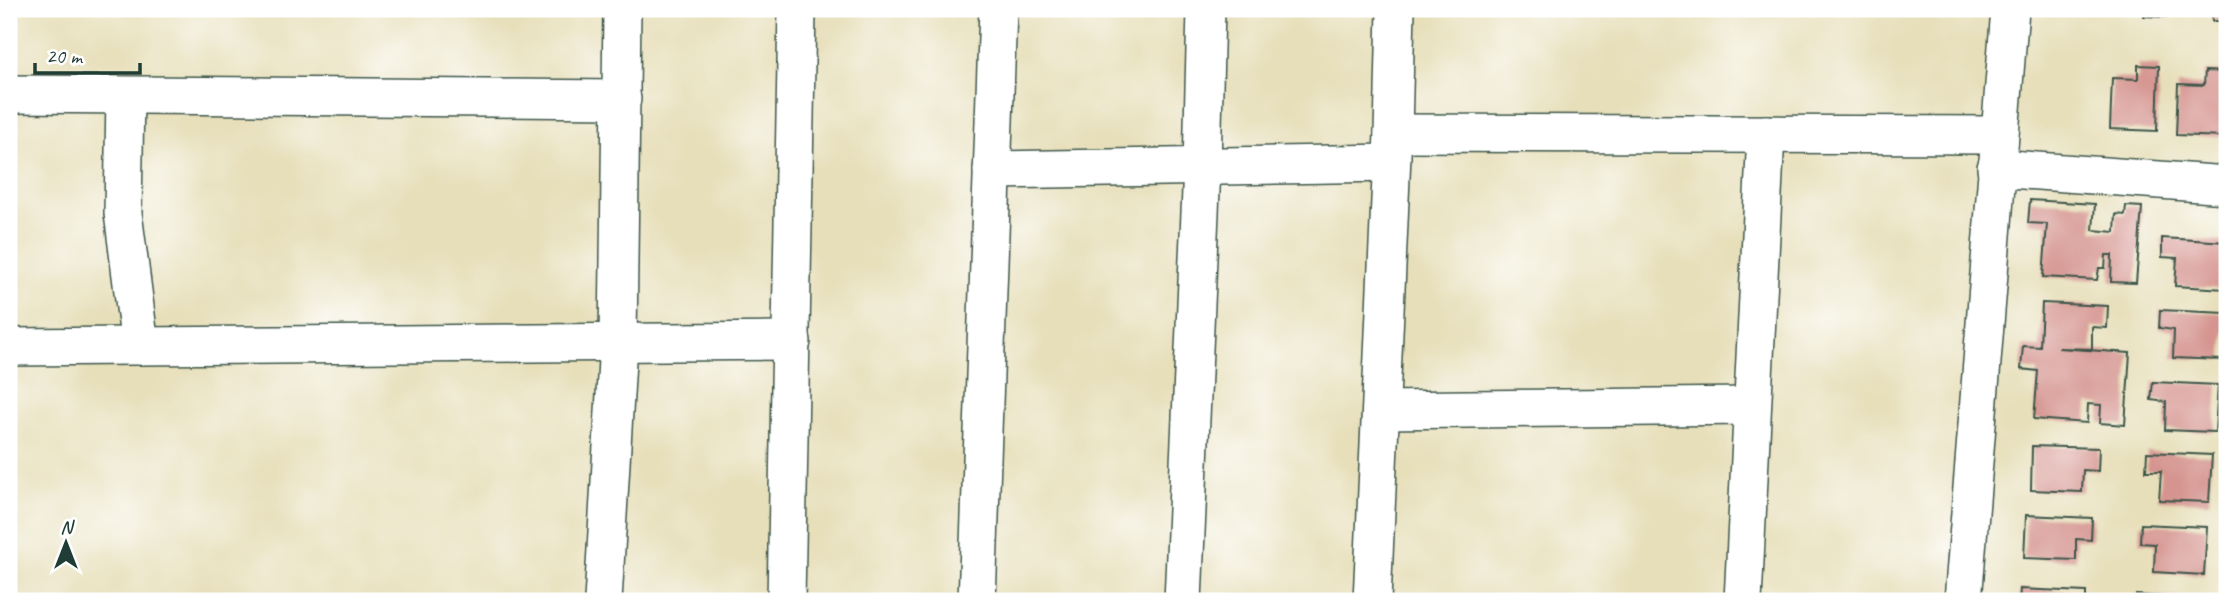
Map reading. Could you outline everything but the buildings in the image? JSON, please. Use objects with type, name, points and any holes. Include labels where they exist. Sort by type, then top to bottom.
[{"type":"street","points":[[603,601],[618,342],[622,9]]},
{"type":"street","points":[[786,601],[797,9]]},
{"type":"street","points":[[978,601],[998,9]]},
{"type":"street","points":[[1184,601],[1206,9]]},
{"type":"street","points":[[1372,601],[1396,9]]},
{"type":"street","points":[[1963,601],[2010,9]]},
{"type":"street","points":[[9,94],[622,99]]},
{"type":"street","points":[[125,96],[123,213],[140,346]]},
{"type":"street","points":[[992,170],[1202,167],[1392,148],[1766,134],[1997,151],[2227,185]]},
{"type":"street","points":[[1742,601],[1766,134]]},
{"type":"street","points":[[9,347],[792,341]]},
{"type":"street","points":[[1381,410],[1752,406]]}]
